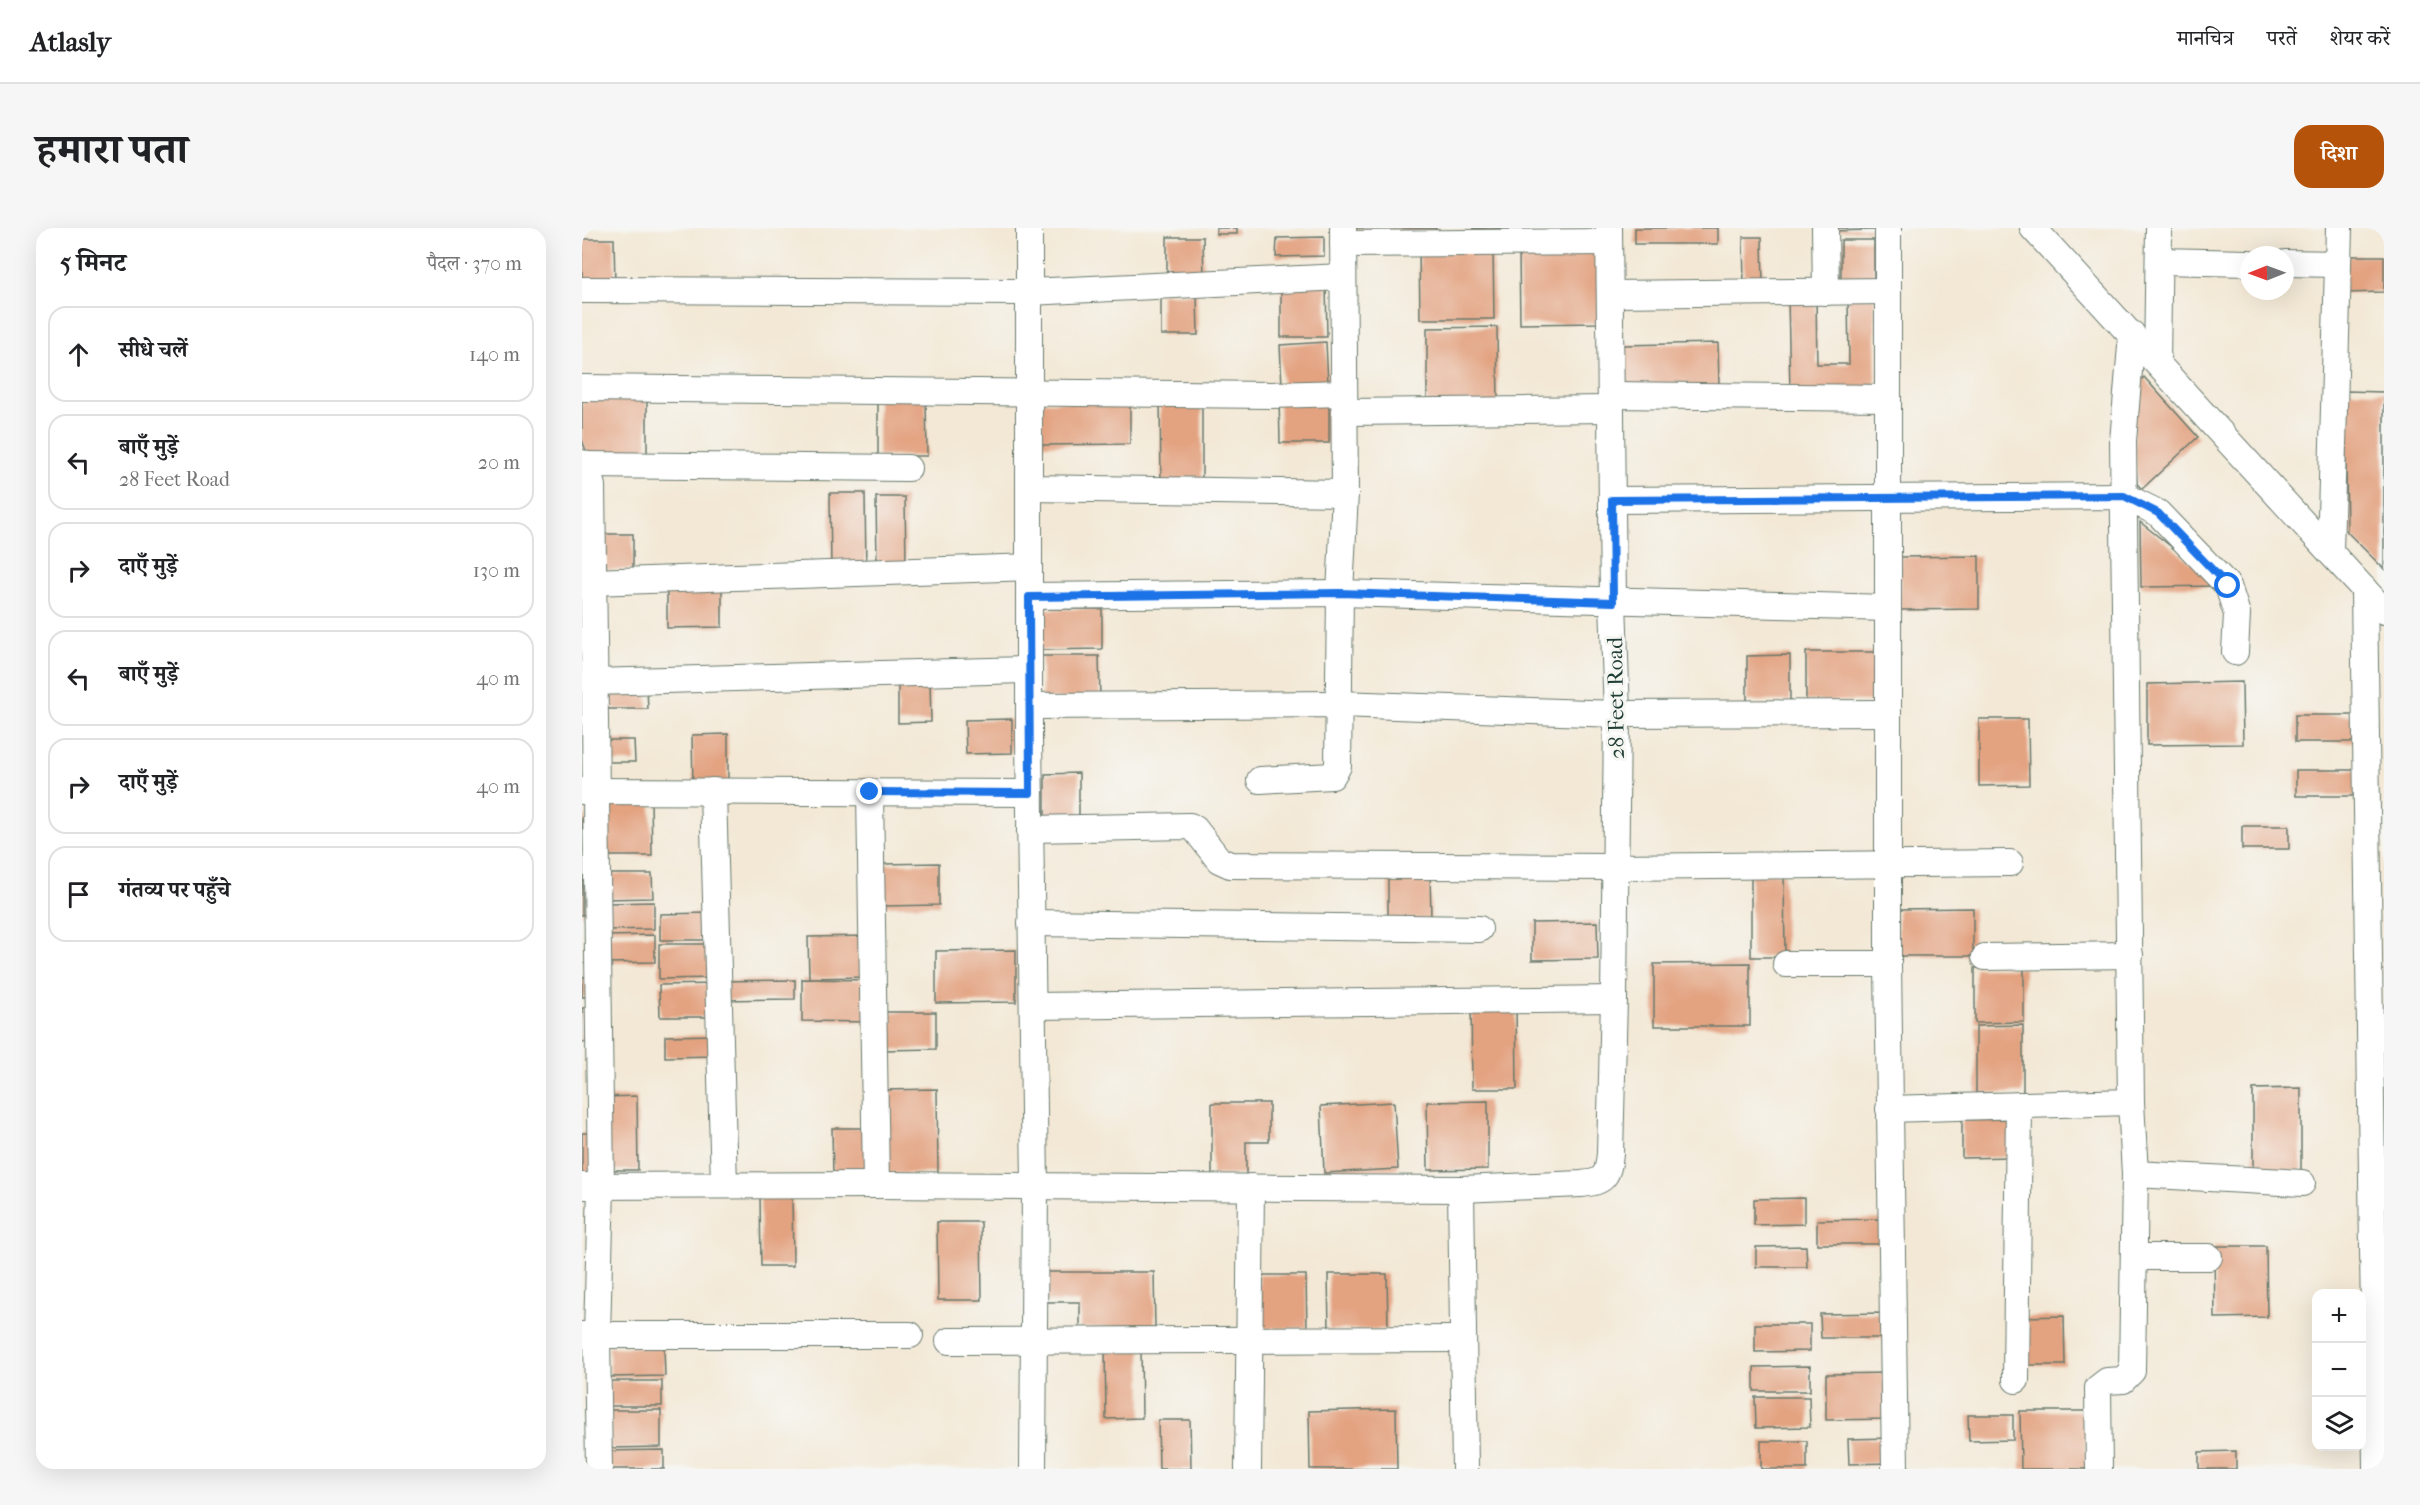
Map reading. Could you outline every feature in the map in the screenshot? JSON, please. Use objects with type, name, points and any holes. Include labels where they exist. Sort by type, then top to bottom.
[{"type":"street","points":[[1029,228],[1029,706],[1035,1186],[1033,1469]]},
{"type":"street","points":[[1825,228],[1826,292]]},
{"type":"street","points":[[1888,228],[1888,964],[1895,1469]]},
{"type":"street","points":[[2033,228],[2384,611]]},
{"type":"street","points":[[2157,362],[2159,228]]},
{"type":"street","points":[[2330,552],[2339,228]]},
{"type":"street","points":[[1260,780],[1325,777],[1335,774],[1338,766],[1340,593],[1345,493],[1343,236],[1609,235]]},
{"type":"street","name":"28 Feet Road","points":[[1461,1189],[1592,1183],[1601,1180],[1609,1168],[1614,999],[1617,714],[1613,602],[1609,235]]},
{"type":"street","points":[[2159,261],[2240,263]]},
{"type":"street","points":[[2294,263],[2338,264]]},
{"type":"street","points":[[582,290],[1029,292],[1343,277]]},
{"type":"street","points":[[1611,294],[1888,291]]},
{"type":"street","points":[[2099,1469],[2098,1388],[2107,1381],[2123,1380],[2132,1371],[2134,1174],[2131,1102],[2123,441],[2132,334]]},
{"type":"street","points":[[582,388],[1271,395],[1345,403],[1888,398]]},
{"type":"street","points":[[583,464],[908,468]]},
{"type":"street","points":[[583,464],[588,471],[592,486],[594,682],[589,791],[591,1186],[589,1335],[599,1469]]},
{"type":"street","points":[[1029,488],[1345,493]]},
{"type":"street","points":[[1612,500],[2124,496],[2158,513],[2228,586],[2237,614],[2235,652]]},
{"type":"street","points":[[592,582],[1029,567]]},
{"type":"street","points":[[2364,589],[2376,848],[2379,1414],[2376,1469]]},
{"type":"street","points":[[1029,597],[1340,593],[1888,608]]},
{"type":"street","points":[[594,682],[1029,670]]},
{"type":"street","points":[[1029,706],[1340,704],[1617,714],[1888,713]]},
{"type":"street","points":[[589,791],[1030,793]]},
{"type":"street","points":[[713,791],[724,1185]]},
{"type":"street","points":[[870,792],[876,1185]]},
{"type":"street","points":[[1030,829],[1190,826],[1195,829],[1219,860],[1230,865],[1614,867],[2010,863]]},
{"type":"street","points":[[1031,923],[1479,929]]},
{"type":"street","points":[[1985,957],[2130,955]]},
{"type":"street","points":[[1785,964],[1888,964]]},
{"type":"street","points":[[1033,1006],[1614,999]]},
{"type":"street","points":[[1889,1109],[2131,1102]]},
{"type":"street","points":[[2016,1380],[2019,1105]]},
{"type":"street","points":[[2134,1174],[2302,1183]]},
{"type":"street","points":[[591,1186],[876,1185],[1461,1189],[1465,1469]]},
{"type":"street","points":[[1248,1469],[1251,1187]]},
{"type":"street","points":[[2133,1257],[2209,1257]]},
{"type":"street","points":[[589,1335],[910,1335]]},
{"type":"street","points":[[949,1341],[1462,1339]]},
{"type":"building","points":[[1216,228],[1237,228],[1237,234],[1216,234]]},
{"type":"building","points":[[1349,228],[1436,228],[1436,233],[1349,233]]},
{"type":"building","points":[[1473,228],[1524,228],[1524,235],[1472,234]]},
{"type":"building","points":[[1635,228],[1718,228],[1718,244],[1635,244]]},
{"type":"building","points":[[1829,228],[1873,228],[1873,230],[1829,231]]},
{"type":"building","points":[[1167,237],[1203,237],[1204,279],[1167,280]]},
{"type":"building","points":[[1324,237],[1324,256],[1276,257],[1277,238]]},
{"type":"building","points":[[1743,237],[1762,237],[1763,285],[1744,285]]},
{"type":"building","points":[[582,239],[614,239],[615,284],[582,284]]},
{"type":"building","points":[[1841,240],[1874,240],[1874,289],[1841,289]]},
{"type":"building","points":[[1419,247],[1493,247],[1494,319],[1420,319]]},
{"type":"building","points":[[1600,252],[1600,323],[1520,324],[1519,253]]},
{"type":"building","points":[[2343,256],[2384,256],[2384,292],[2343,293]]},
{"type":"building","points":[[1281,284],[1326,284],[1327,337],[1281,337]]},
{"type":"building","points":[[1161,294],[1197,294],[1198,335],[1161,335]]},
{"type":"building","points":[[1816,297],[1817,364],[1849,364],[1848,297],[1875,297],[1876,390],[1790,392],[1788,298]]},
{"type":"building","points":[[1497,327],[1498,406],[1427,407],[1427,328]]},
{"type":"building","points":[[1326,342],[1328,383],[1282,386],[1280,345]]},
{"type":"building","points":[[1718,343],[1719,386],[1623,388],[1622,345]]},
{"type":"building","points":[[2144,377],[2198,437],[2142,489],[2137,484],[2131,389]]},
{"type":"building","points":[[2345,391],[2384,392],[2384,569],[2347,532]]},
{"type":"building","points":[[647,395],[647,456],[588,456],[582,440],[582,399]]},
{"type":"building","points":[[1279,396],[1329,396],[1329,443],[1280,443]]},
{"type":"building","points":[[878,397],[926,397],[927,456],[878,456]]},
{"type":"building","points":[[1160,398],[1202,398],[1202,483],[1161,483]]},
{"type":"building","points":[[1130,401],[1130,444],[1042,445],[1041,402]]},
{"type":"building","points":[[830,493],[865,493],[866,571],[831,571]]},
{"type":"building","points":[[876,497],[905,497],[906,565],[877,566]]},
{"type":"building","points":[[2140,522],[2221,586],[2141,587]]},
{"type":"building","points":[[598,534],[633,534],[633,569],[599,570]]},
{"type":"building","points":[[1979,556],[1979,609],[1900,610],[1900,557]]},
{"type":"building","points":[[722,585],[722,627],[667,628],[667,586]]},
{"type":"building","points":[[1040,609],[1102,609],[1102,649],[1041,650]]},
{"type":"building","points":[[1806,652],[1881,652],[1882,701],[1806,701]]},
{"type":"building","points":[[1790,655],[1790,701],[1747,701],[1747,656]]},
{"type":"building","points":[[1042,656],[1099,656],[1100,698],[1042,699]]},
{"type":"building","points":[[898,681],[930,681],[931,722],[898,723]]},
{"type":"building","points":[[2242,682],[2243,744],[2147,745],[2147,684]]},
{"type":"building","points":[[647,689],[648,709],[598,709],[598,690]]},
{"type":"building","points":[[2295,715],[2359,715],[2359,742],[2295,742]]},
{"type":"building","points":[[1012,719],[1012,753],[966,754],[965,720]]},
{"type":"building","points":[[1979,719],[2028,719],[2029,785],[1979,786]]},
{"type":"building","points":[[728,734],[728,788],[693,789],[692,735]]},
{"type":"building","points":[[597,740],[634,740],[635,762],[597,762]]},
{"type":"building","points":[[2296,770],[2359,770],[2359,796],[2296,796]]},
{"type":"building","points":[[1079,773],[1079,820],[1045,820],[1045,774]]},
{"type":"building","points":[[651,800],[652,856],[602,856],[601,801]]},
{"type":"building","points":[[586,816],[586,851],[582,851],[582,817]]},
{"type":"building","points":[[2242,826],[2289,826],[2289,849],[2242,849]]},
{"type":"building","points":[[582,859],[585,859],[586,915],[582,915]]},
{"type":"building","points":[[939,863],[939,905],[883,906],[882,864]]},
{"type":"building","points":[[1430,872],[1431,919],[1388,920],[1388,873]]},
{"type":"building","points":[[1784,873],[1785,957],[1751,957],[1751,874]]},
{"type":"building","points":[[606,874],[652,874],[653,898],[606,899]]},
{"type":"building","points":[[654,902],[654,929],[608,930],[608,903]]},
{"type":"building","points":[[1973,908],[1973,956],[1898,956],[1898,909]]},
{"type":"building","points":[[711,913],[711,940],[660,940],[660,914]]},
{"type":"building","points":[[1597,922],[1598,959],[1532,960],[1532,923]]},
{"type":"building","points":[[655,935],[655,962],[606,963],[605,936]]},
{"type":"building","points":[[869,936],[869,977],[809,978],[808,937]]},
{"type":"building","points":[[659,944],[714,944],[715,978],[659,979]]},
{"type":"building","points":[[1016,950],[1016,1002],[936,1003],[936,951]]},
{"type":"building","points":[[1750,963],[1750,1026],[1654,1026],[1654,964]]},
{"type":"building","points":[[1975,968],[2024,968],[2024,1022],[1975,1023]]},
{"type":"building","points":[[582,977],[589,977],[589,997],[582,997]]},
{"type":"building","points":[[802,979],[869,980],[869,1022],[802,1021]]},
{"type":"building","points":[[795,980],[795,999],[721,1000],[721,981]]},
{"type":"building","points":[[716,984],[716,1017],[660,1017],[659,985]]},
{"type":"building","points":[[1471,1001],[1516,1001],[1517,1089],[1472,1089]]},
{"type":"building","points":[[582,1008],[593,1008],[593,1042],[582,1042]]},
{"type":"building","points":[[884,1012],[936,1012],[936,1049],[884,1050]]},
{"type":"building","points":[[2023,1025],[2023,1093],[1976,1093],[1976,1026]]},
{"type":"building","points":[[718,1035],[718,1056],[665,1057],[665,1036]]},
{"type":"building","points":[[2301,1088],[2301,1170],[2253,1170],[2253,1089]]},
{"type":"building","points":[[937,1089],[938,1173],[885,1174],[884,1090]]},
{"type":"building","points":[[637,1096],[638,1170],[606,1170],[605,1097]]},
{"type":"building","points":[[1488,1101],[1488,1169],[1428,1170],[1427,1102]]},
{"type":"building","points":[[1394,1102],[1398,1169],[1324,1173],[1321,1106]]},
{"type":"building","points":[[1212,1103],[1269,1103],[1269,1142],[1246,1142],[1246,1175],[1212,1175]]},
{"type":"building","points":[[2013,1119],[2013,1157],[1962,1158],[1962,1120]]},
{"type":"building","points":[[832,1128],[868,1128],[868,1175],[833,1176]]},
{"type":"building","points":[[582,1133],[590,1133],[591,1173],[582,1173]]},
{"type":"building","points":[[760,1194],[792,1194],[793,1266],[761,1266]]},
{"type":"building","points":[[1804,1198],[1804,1224],[1754,1225],[1754,1199]]},
{"type":"building","points":[[1885,1219],[1886,1244],[1817,1244],[1817,1220]]},
{"type":"building","points":[[937,1222],[981,1222],[982,1300],[938,1300]]},
{"type":"building","points":[[1806,1246],[1807,1267],[1756,1267],[1756,1247]]},
{"type":"building","points":[[2214,1246],[2266,1246],[2267,1317],[2215,1318]]},
{"type":"building","points":[[1046,1272],[1154,1272],[1155,1327],[1080,1328],[1080,1302],[1046,1302]]},
{"type":"building","points":[[1328,1274],[1387,1274],[1388,1329],[1329,1330]]},
{"type":"building","points":[[1259,1275],[1306,1275],[1307,1328],[1259,1329]]},
{"type":"building","points":[[1886,1313],[1886,1338],[1821,1338],[1820,1314]]},
{"type":"building","points":[[2064,1316],[2065,1365],[2026,1365],[2026,1317]]},
{"type":"building","points":[[1755,1324],[1810,1324],[1810,1351],[1755,1352]]},
{"type":"building","points":[[609,1347],[664,1347],[665,1376],[610,1377]]},
{"type":"building","points":[[1105,1347],[1141,1347],[1142,1418],[1106,1419]]},
{"type":"building","points":[[1810,1366],[1810,1391],[1754,1391],[1754,1367]]},
{"type":"building","points":[[1889,1373],[1890,1419],[1826,1420],[1826,1374]]},
{"type":"building","points":[[609,1381],[662,1381],[662,1406],[609,1406]]},
{"type":"building","points":[[1755,1397],[1809,1397],[1810,1427],[1756,1428]]},
{"type":"building","points":[[1396,1409],[1397,1469],[1310,1469],[1309,1411]]},
{"type":"building","points":[[610,1410],[661,1410],[661,1447],[610,1448]]},
{"type":"building","points":[[2020,1411],[2086,1411],[2086,1469],[2021,1469]]},
{"type":"building","points":[[1968,1415],[2013,1415],[2013,1440],[1969,1441]]},
{"type":"building","points":[[1158,1420],[1190,1420],[1191,1469],[1159,1469]]},
{"type":"building","points":[[1892,1438],[1891,1463],[1849,1464],[1848,1439]]},
{"type":"building","points":[[1761,1441],[1807,1441],[1807,1469],[1761,1469]]},
{"type":"building","points":[[664,1450],[664,1469],[603,1469],[602,1451]]},
{"type":"building","points":[[2236,1451],[2236,1469],[2199,1469],[2199,1452]]},
{"type":"route","points":[[870,792],[1030,793],[1029,597],[1340,593],[1613,602],[1612,500],[2124,496],[2158,513],[2228,586]]}]
